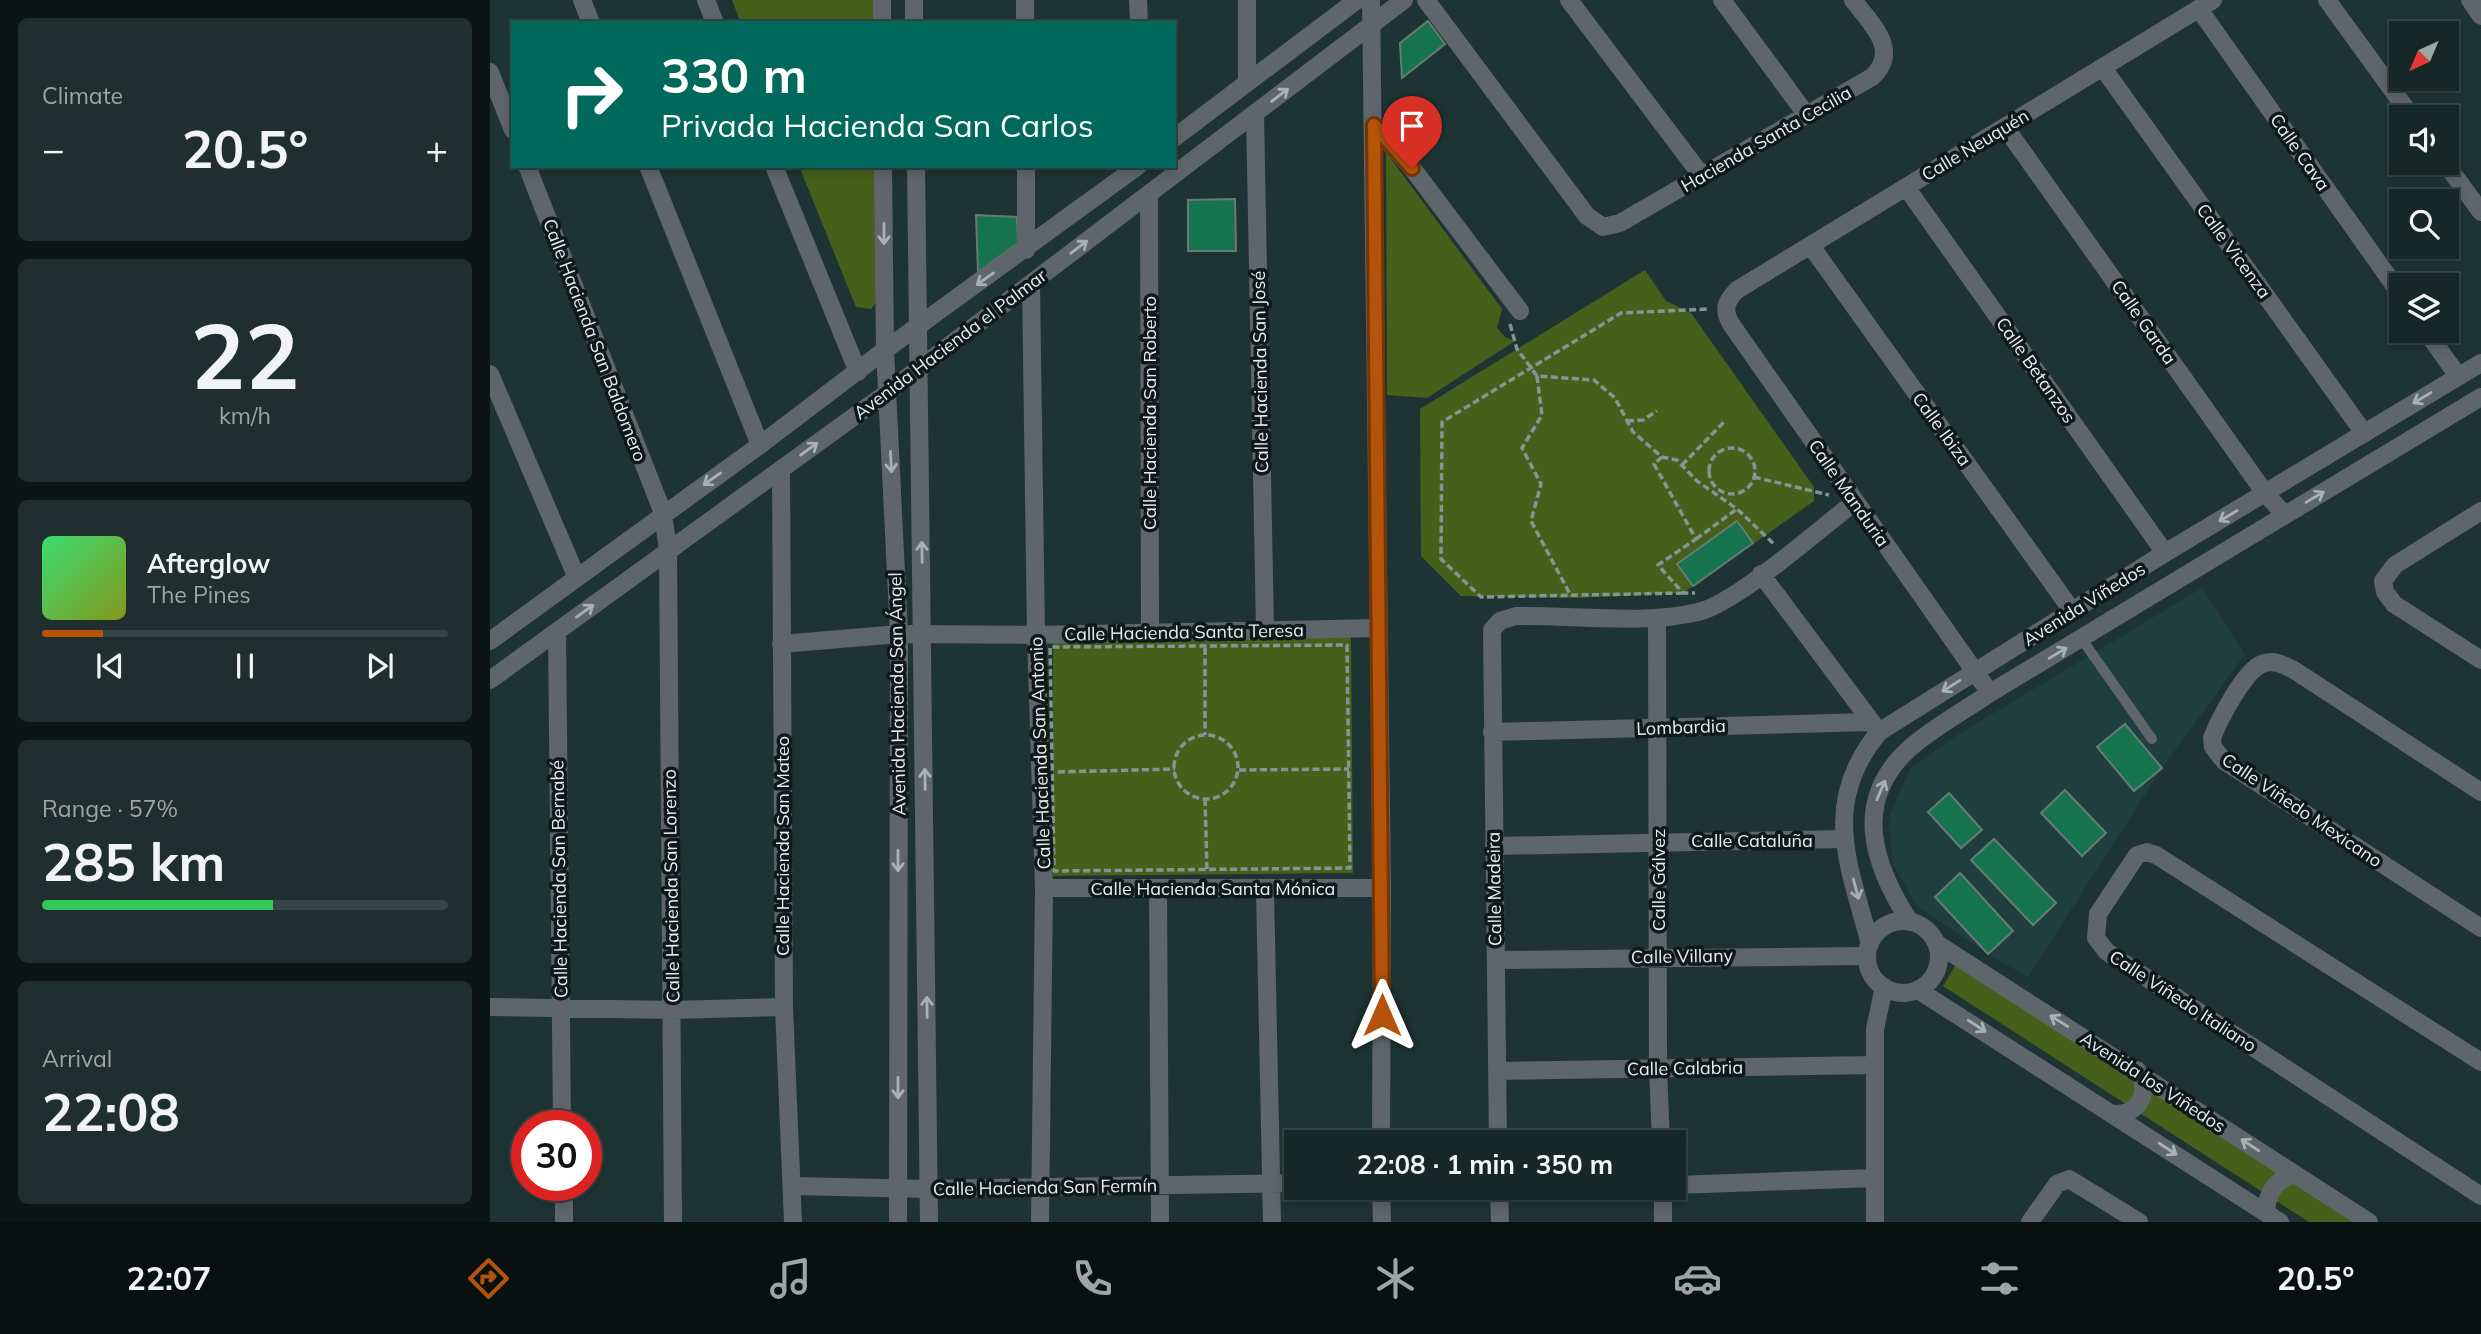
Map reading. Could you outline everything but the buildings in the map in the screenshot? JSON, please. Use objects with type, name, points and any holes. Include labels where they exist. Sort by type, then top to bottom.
[{"type":"street","points":[[582,0],[590,21]]},
{"type":"street","points":[[706,0],[714,21]]},
{"type":"street","points":[[882,0],[882,21]]},
{"type":"street","points":[[914,0],[914,21]]},
{"type":"street","points":[[1025,0],[1025,21]]},
{"type":"street","points":[[1138,0],[1139,21]]},
{"type":"street","points":[[1247,0],[1247,82]]},
{"type":"street","points":[[1176,136],[1357,0]]},
{"type":"street","points":[[1371,0],[1382,888],[1381,1130]]},
{"type":"street","name":"Avenida Hacienda el Palmar","points":[[491,676],[557,632],[888,392],[1404,0]]},
{"type":"street","name":"Hacienda Santa Cecilia","points":[[1426,0],[1587,216],[1603,227],[1620,223],[1879,71],[1886,51],[1881,37],[1853,0]]},
{"type":"street","points":[[1569,0],[1702,176]]},
{"type":"street","points":[[1722,0],[1806,114]]},
{"type":"street","points":[[2327,0],[2403,105]]},
{"type":"street","points":[[2470,0],[2481,16]]},
{"type":"street","name":"Calle Neuquén","points":[[1725,308],[1737,290],[2206,4]]},
{"type":"street","name":"Calle Cava","points":[[2206,4],[2389,277]]},
{"type":"street","name":"Calle Vicenza","points":[[2104,68],[2364,433]]},
{"type":"street","points":[[490,72],[511,125]]},
{"type":"street","name":"Calle Hacienda San José","points":[[1255,114],[1265,629]]},
{"type":"street","points":[[1374,125],[1412,168],[1520,311]]},
{"type":"street","name":"Calle Garda","points":[[2005,127],[2265,493],[2285,515]]},
{"type":"street","name":"Calle Hacienda San Baldomero","points":[[528,168],[663,513],[668,550]]},
{"type":"street","points":[[649,168],[760,445]]},
{"type":"street","points":[[775,168],[858,372]]},
{"type":"street","name":"Avenida Hacienda San Ángel","points":[[883,168],[885,350],[899,634],[898,1222]]},
{"type":"street","name":"Avenida Hacienda San Ángel","points":[[916,168],[929,1222]]},
{"type":"street","points":[[1026,168],[1026,250]]},
{"type":"street","name":"Avenida Hacienda el Palmar","points":[[490,641],[1135,168]]},
{"type":"street","points":[[2454,175],[2481,212]]},
{"type":"street","name":"Calle Betanzos","points":[[1906,187],[2165,553]]},
{"type":"street","name":"Calle Hacienda San Roberto","points":[[1149,194],[1150,631]]},
{"type":"street","name":"Calle Ibiza","points":[[1811,246],[2073,612]]},
{"type":"street","name":"Calle Hacienda San Antonio","points":[[1031,284],[1035,635],[1044,888],[1040,1222]]},
{"type":"street","name":"Calle Manduria","points":[[1725,308],[1731,324],[1990,693]]},
{"type":"street","points":[[2435,343],[2458,376]]},
{"type":"street","name":"Avenida Viñedos","points":[[1869,950],[1843,839],[1843,814],[1851,781],[1875,727],[1975,671],[2481,363]]},
{"type":"street","points":[[490,374],[577,578]]},
{"type":"street","name":"Avenida Viñedos","points":[[1910,922],[1890,891],[1876,853],[1872,827],[1877,799],[1890,772],[1912,746],[1990,693],[2481,397]]},
{"type":"street","name":"Calle Hacienda San Mateo","points":[[781,469],[783,1007],[793,1222]]},
{"type":"street","points":[[1657,618],[1698,612],[1732,594],[1855,502]]},
{"type":"street","points":[[2479,514],[2389,569],[2383,581],[2385,592],[2394,604],[2481,660]]},
{"type":"street","name":"Calle Hacienda San Lorenzo","points":[[668,550],[673,1222]]},
{"type":"street","points":[[1761,574],[1875,727]]},
{"type":"street","name":"Calle Madeira","points":[[1498,1130],[1490,636],[1500,621],[1516,616],[1657,618]]},
{"type":"street","name":"Calle Gálvez","points":[[1657,618],[1660,1130]]},
{"type":"street","name":"Calle Hacienda Santa Teresa","points":[[781,644],[899,634],[1035,635],[1378,628]]},
{"type":"street","name":"Calle Hacienda San Bernabé","points":[[557,632],[562,1110]]},
{"type":"street","name":"Calle Viñedo Mexicano","points":[[2481,792],[2294,670],[2272,662],[2262,664],[2247,677],[2212,738],[2213,747],[2224,761],[2481,928]]},
{"type":"street","name":"Lombardia","points":[[1492,732],[1875,727]]},
{"type":"street","name":"Calle Cataluña","points":[[1494,846],[1658,840],[1843,839]]},
{"type":"street","name":"Calle Viñedo Italiano","points":[[2481,1062],[2156,855],[2147,852],[2137,855],[2098,914],[2096,938],[2108,951],[2481,1196]]},
{"type":"street","name":"Calle Hacienda Santa Mónica","points":[[1044,888],[1382,888]]},
{"type":"street","points":[[1158,888],[1160,1222]]},
{"type":"street","points":[[1265,890],[1272,1222]]},
{"type":"street","points":[[1910,922],[1920,926],[1936,943],[1939,965],[1928,984],[1919,990],[1908,993],[1884,987],[1869,968],[1869,950],[1886,926],[1910,922]]},
{"type":"street","name":"Avenida los Viñedos","points":[[1936,943],[2137,1070],[2369,1222]]},
{"type":"street","name":"Calle Villany","points":[[1496,960],[1869,950]]},
{"type":"street","points":[[1875,1222],[1875,1030],[1884,987]]},
{"type":"street","points":[[1919,990],[2273,1217]]},
{"type":"street","points":[[490,1007],[672,1010],[783,1007]]},
{"type":"street","name":"Calle Calabria","points":[[1497,1071],[1874,1065]]},
{"type":"street","points":[[2114,1114],[2130,1112],[2141,1100],[2144,1085],[2137,1070]]},
{"type":"street","points":[[2273,1217],[2270,1192],[2276,1184],[2295,1174]]},
{"type":"street","points":[[1686,1185],[1874,1178]]},
{"type":"street","points":[[2030,1222],[2057,1184],[2069,1179],[2139,1222]]},
{"type":"street","name":"Calle Hacienda San Fermín","points":[[793,1186],[929,1189],[1284,1182]]},
{"type":"street","points":[[1381,1200],[1382,1222]]},
{"type":"street","points":[[1499,1200],[1500,1222]]},
{"type":"street","points":[[1663,1200],[1663,1222]]},
{"type":"street","points":[[564,1201],[564,1222]]},
{"type":"lane","points":[[2081,638],[2152,739]]},
{"type":"path","points":[[1725,308],[1621,313],[1442,422],[1441,559],[1481,597],[1732,594]]},
{"type":"path","points":[[1520,311],[1510,324],[1517,349],[1537,376],[1542,415],[1522,447],[1541,484],[1531,521],[1571,596]]},
{"type":"path","points":[[1537,376],[1594,380],[1615,397],[1633,432],[1662,457],[1677,460],[1697,481],[1737,509],[1786,555]]},
{"type":"path","points":[[1627,421],[1643,419],[1657,411]]},
{"type":"path","points":[[1682,465],[1724,422]]},
{"type":"path","points":[[1738,449],[1753,463],[1754,477],[1739,493],[1724,493],[1712,483],[1709,468],[1716,454],[1723,450],[1738,449]]},
{"type":"path","points":[[1662,457],[1654,464],[1696,539]]},
{"type":"path","points":[[1754,477],[1855,502]]},
{"type":"path","points":[[1682,593],[1658,565],[1737,509]]},
{"type":"path","points":[[1347,645],[1349,769],[1350,868],[1054,871],[1050,647],[1347,645]]},
{"type":"path","points":[[1205,646],[1205,735]]},
{"type":"path","points":[[1205,735],[1226,742],[1237,760],[1238,770],[1229,789],[1220,796],[1205,799],[1182,787],[1175,769],[1180,750],[1186,742],[1205,735]]},
{"type":"path","points":[[1052,772],[1175,769]]},
{"type":"path","points":[[1238,770],[1349,769]]},
{"type":"path","points":[[1205,799],[1207,870]]},
{"type":"shaded area","points":[[2202,588],[2245,654],[2162,768],[2028,977],[1988,954],[1917,906],[1892,863],[1890,815],[1910,769],[1954,737]]},
{"type":"green space","points":[[732,0],[873,0],[873,21],[740,21]]},
{"type":"green space","points":[[1386,152],[1502,309],[1497,328],[1505,337],[1515,341],[1427,398],[1387,395]]},
{"type":"green space","points":[[800,168],[875,168],[876,303],[871,309],[856,307]]},
{"type":"green space","points":[[1645,270],[1666,301],[1691,313],[1814,487],[1814,501],[1683,593],[1575,598],[1461,596],[1421,556],[1420,409]]},
{"type":"green space","points":[[1351,637],[1353,873],[1053,876],[1053,643]]},
{"type":"green space","points":[[1956,964],[2358,1222],[2309,1222],[1943,986]]},
{"type":"route","points":[[1382,1015],[1374,125],[1412,168]]}]
